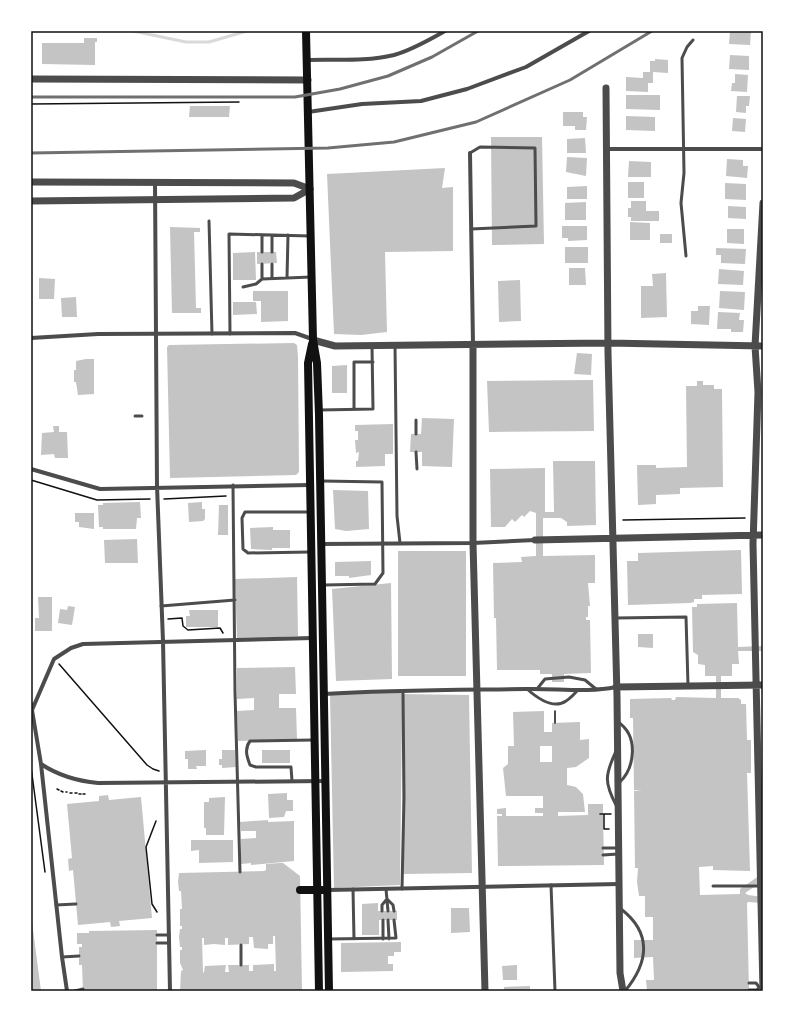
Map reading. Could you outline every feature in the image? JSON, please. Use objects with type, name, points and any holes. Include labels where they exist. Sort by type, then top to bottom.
[{"type":"main road","points":[[306,31],[311,277],[313,340],[317,362],[320,481],[329,991]]},
{"type":"main road","points":[[313,340],[308,363],[319,991]]},
{"type":"main road","points":[[312,548],[321,544]]},
{"type":"main road","points":[[314,694],[324,694]]},
{"type":"main road","points":[[300,890],[328,890]]},
{"type":"street","points":[[307,60],[356,60],[395,55],[415,47],[445,31]]},
{"type":"street","points":[[308,112],[362,104],[421,101],[467,89],[526,68],[589,31]]},
{"type":"street","points":[[31,79],[308,80]]},
{"type":"street","points":[[606,88],[608,342],[617,721],[618,884],[620,973],[624,991]]},
{"type":"street","points":[[607,149],[763,149]]},
{"type":"street","points":[[470,153],[474,543],[485,991]]},
{"type":"street","points":[[31,182],[155,181],[294,183],[310,189]]},
{"type":"street","points":[[155,181],[157,499],[163,641],[170,991]]},
{"type":"street","points":[[31,201],[294,198],[310,189]]},
{"type":"street","points":[[762,988],[759,685],[753,535],[763,203]]},
{"type":"street","points":[[31,338],[98,334],[296,333],[313,340],[335,346],[608,342],[759,346]]},
{"type":"street","points":[[31,470],[100,488],[310,485]]},
{"type":"street","points":[[321,544],[474,543],[534,540],[763,535]]},
{"type":"street","points":[[32,710],[54,659],[71,648],[83,644],[313,638]]},
{"type":"street","points":[[324,694],[527,689],[579,690],[616,686],[759,685]]},
{"type":"street","points":[[31,704],[41,764],[56,906],[67,991]]},
{"type":"street","points":[[41,764],[52,772],[82,781],[326,781]]},
{"type":"street","points":[[328,890],[618,884]]},
{"type":"lane","points":[[686,256],[681,203],[684,148],[682,58],[687,47],[693,40]]},
{"type":"lane","points":[[470,153],[480,148],[535,148],[536,226],[471,229]]},
{"type":"lane","points":[[209,221],[212,334]]},
{"type":"lane","points":[[230,334],[230,234],[311,236]]},
{"type":"lane","points":[[262,235],[262,252]]},
{"type":"lane","points":[[272,235],[272,252]]},
{"type":"lane","points":[[288,235],[288,278]]},
{"type":"lane","points":[[262,264],[262,279]]},
{"type":"lane","points":[[272,264],[272,278]]},
{"type":"lane","points":[[243,287],[256,284],[262,279],[311,277]]},
{"type":"lane","points":[[395,345],[397,516],[400,543]]},
{"type":"lane","points":[[318,410],[373,409],[372,346]]},
{"type":"lane","points":[[354,409],[354,362],[373,362]]},
{"type":"lane","points":[[135,416],[142,416]]},
{"type":"lane","points":[[416,420],[416,434]]},
{"type":"lane","points":[[416,452],[416,469]]},
{"type":"lane","points":[[320,481],[382,482],[383,574],[375,584],[322,585]]},
{"type":"lane","points":[[233,485],[236,640],[235,692],[239,782],[240,872]]},
{"type":"lane","points":[[311,512],[244,512],[242,518],[243,549],[248,553],[312,548]]},
{"type":"lane","points":[[161,606],[235,600]]},
{"type":"lane","points":[[614,618],[686,617],[688,686]]},
{"type":"lane","points":[[537,689],[545,679],[569,677],[585,680],[596,689]]},
{"type":"lane","points":[[527,689],[536,697],[548,703],[566,702],[579,690]]},
{"type":"lane","points":[[402,889],[404,796],[403,692]]},
{"type":"lane","points":[[617,721],[624,726],[630,734],[631,744],[631,764],[629,770],[618,784]]},
{"type":"lane","points":[[292,781],[292,767],[256,767],[250,765],[247,756],[247,745],[250,741],[315,740]]},
{"type":"lane","points":[[617,747],[606,773],[608,789],[618,807]]},
{"type":"lane","points":[[603,848],[618,851]]},
{"type":"lane","points":[[604,854],[618,851]]},
{"type":"lane","points":[[551,885],[555,991]]},
{"type":"lane","points":[[713,886],[762,886]]},
{"type":"lane","points":[[353,889],[354,939]]},
{"type":"lane","points":[[386,889],[388,911]]},
{"type":"lane","points":[[387,898],[393,905],[394,911]]},
{"type":"lane","points":[[382,911],[382,905],[387,898]]},
{"type":"lane","points":[[56,906],[76,904]]},
{"type":"lane","points":[[619,908],[635,922],[643,940],[643,958],[639,972],[624,991]]},
{"type":"lane","points":[[383,920],[383,939]]},
{"type":"lane","points":[[388,920],[389,938]]},
{"type":"lane","points":[[329,939],[396,938],[394,920]]},
{"type":"lane","points":[[157,935],[169,935]]},
{"type":"lane","points":[[157,943],[169,943]]},
{"type":"lane","points":[[241,945],[241,965]]},
{"type":"lane","points":[[62,957],[79,956]]},
{"type":"lane","points":[[749,983],[756,983],[762,988]]},
{"type":"lane","points":[[749,990],[757,990],[762,988]]},
{"type":"lane","points":[[75,991],[83,989]]},
{"type":"path","points":[[31,104],[239,102]]},
{"type":"path","points":[[157,499],[233,496]]},
{"type":"path","points":[[623,520],[745,518]]},
{"type":"path","points":[[162,619],[182,618],[183,626],[188,630],[220,628],[223,632],[224,640]]},
{"type":"path","points":[[54,659],[147,765],[155,770],[165,772]]},
{"type":"path","points":[[31,767],[45,874]]},
{"type":"path","points":[[155,770],[155,777]]},
{"type":"path","points":[[600,814],[611,814]]},
{"type":"path","points":[[604,814],[604,829],[611,829]]},
{"type":"path","points":[[156,821],[146,847],[152,904],[157,912]]},
{"type":"building","points":[[730,31],[751,31],[750,45],[729,44]]},
{"type":"building","points":[[84,38],[97,38],[97,42],[95,42],[95,65],[42,64],[42,43],[84,43]]},
{"type":"building","points":[[730,55],[749,56],[749,70],[729,69]]},
{"type":"building","points":[[655,59],[668,60],[668,73],[653,72],[653,83],[648,83],[648,92],[626,91],[626,77],[643,78],[643,72],[650,72],[650,61],[655,61]]},
{"type":"building","points":[[735,74],[748,75],[747,92],[731,91],[732,83],[735,83]]},
{"type":"building","points":[[626,95],[660,95],[660,110],[626,109]]},
{"type":"building","points":[[737,96],[750,96],[749,106],[746,106],[746,113],[736,112]]},
{"type":"building","points":[[190,106],[230,106],[229,117],[189,117]]},
{"type":"building","points":[[563,112],[583,112],[583,117],[587,117],[586,130],[575,130],[575,126],[563,126]]},
{"type":"building","points":[[626,116],[655,117],[655,131],[626,130]]},
{"type":"building","points":[[733,118],[746,119],[745,132],[732,131]]},
{"type":"building","points":[[491,137],[542,137],[544,244],[492,245]]},
{"type":"building","points":[[585,138],[586,153],[567,153],[567,139]]},
{"type":"building","points":[[567,157],[587,158],[586,176],[566,172]]},
{"type":"building","points":[[727,159],[743,160],[743,166],[748,166],[747,178],[726,176]]},
{"type":"building","points":[[629,161],[651,162],[651,177],[628,177]]},
{"type":"building","points":[[445,168],[442,188],[453,187],[453,251],[385,252],[387,332],[361,335],[334,334],[327,174]]},
{"type":"building","points":[[628,182],[644,182],[644,198],[628,198]]},
{"type":"building","points":[[725,183],[746,184],[746,200],[725,199]]},
{"type":"building","points":[[587,186],[587,199],[567,199],[567,187]]},
{"type":"building","points":[[631,201],[646,201],[646,211],[659,211],[659,221],[631,221],[631,217],[628,217],[628,208],[631,208]]},
{"type":"building","points":[[586,202],[586,220],[565,220],[565,203]]},
{"type":"building","points":[[728,206],[746,207],[746,219],[728,218]]},
{"type":"building","points":[[630,222],[650,223],[650,240],[630,240]]},
{"type":"building","points":[[562,226],[587,226],[587,240],[568,241],[568,238],[562,238]]},
{"type":"building","points":[[170,227],[200,228],[200,232],[194,232],[196,308],[201,308],[201,313],[172,313]]},
{"type":"building","points":[[727,229],[744,229],[744,244],[727,243]]},
{"type":"building","points":[[660,234],[672,234],[672,243],[660,243]]},
{"type":"building","points":[[565,247],[588,247],[588,263],[565,263]]},
{"type":"building","points":[[716,248],[746,249],[745,264],[721,263],[721,255],[716,255]]},
{"type":"building","points":[[255,252],[256,280],[233,280],[233,253]]},
{"type":"building","points":[[257,252],[276,252],[277,263],[257,264]]},
{"type":"building","points":[[569,268],[585,268],[586,285],[569,285]]},
{"type":"building","points":[[719,269],[744,271],[743,285],[718,284]]},
{"type":"building","points":[[666,273],[667,317],[641,318],[641,286],[653,286],[652,274]]},
{"type":"building","points":[[39,278],[55,279],[54,299],[39,299]]},
{"type":"building","points":[[520,280],[521,321],[499,322],[498,281]]},
{"type":"building","points":[[253,291],[288,291],[288,321],[261,322],[261,301],[253,301]]},
{"type":"building","points":[[720,291],[745,292],[744,310],[719,308]]},
{"type":"building","points":[[76,297],[77,317],[62,317],[61,298]]},
{"type":"building","points":[[233,302],[256,302],[257,314],[233,315]]},
{"type":"building","points":[[698,306],[710,306],[709,325],[691,324],[691,311],[698,311]]},
{"type":"building","points":[[718,312],[740,313],[739,320],[744,320],[743,332],[731,332],[731,329],[717,329]]},
{"type":"building","points":[[294,343],[297,345],[298,357],[299,472],[296,475],[170,478],[167,347],[169,345]]},
{"type":"building","points":[[577,353],[592,354],[591,375],[574,374]]},
{"type":"building","points":[[94,359],[94,394],[78,395],[76,382],[74,382],[76,361]]},
{"type":"building","points":[[347,365],[347,393],[332,393],[332,366]]},
{"type":"building","points":[[593,380],[594,431],[489,432],[487,381]]},
{"type":"building","points":[[697,381],[703,381],[703,385],[714,385],[714,389],[722,389],[723,487],[680,488],[680,494],[656,495],[656,504],[638,505],[637,465],[656,465],[656,468],[687,467],[686,386],[697,386]]},
{"type":"building","points":[[422,418],[454,419],[452,467],[422,466],[422,452],[410,452],[411,434],[421,434]]},
{"type":"building","points":[[393,424],[393,454],[385,454],[385,466],[356,467],[359,452],[356,453],[355,440],[358,440],[358,431],[355,431],[355,425]]},
{"type":"building","points":[[53,426],[59,426],[59,432],[67,432],[68,458],[55,458],[54,454],[41,455],[42,433],[54,432]]},
{"type":"building","points":[[553,461],[595,461],[596,525],[567,526],[567,522],[561,518],[543,518],[543,556],[595,555],[595,583],[588,583],[590,606],[588,606],[588,617],[586,617],[586,620],[590,620],[591,673],[564,674],[564,682],[552,682],[552,674],[540,674],[540,670],[497,670],[496,618],[494,618],[493,563],[522,562],[521,557],[536,556],[536,513],[530,511],[524,517],[522,515],[515,522],[512,519],[505,527],[491,527],[490,469],[545,468],[545,512],[554,512]]},
{"type":"building","points":[[333,490],[368,491],[369,529],[346,531],[335,529]]},
{"type":"building","points":[[140,502],[141,518],[137,518],[136,529],[103,529],[103,527],[99,527],[98,505],[103,505],[103,503]]},
{"type":"building","points":[[202,502],[202,509],[205,509],[205,519],[203,521],[189,522],[188,503]]},
{"type":"building","points":[[219,505],[228,505],[228,535],[218,535]]},
{"type":"building","points":[[75,513],[94,513],[94,529],[79,527],[79,522],[75,522]]},
{"type":"building","points":[[273,527],[273,530],[290,530],[290,548],[272,548],[272,550],[251,549],[250,528]]},
{"type":"building","points":[[137,539],[138,563],[105,563],[104,540]]},
{"type":"building","points":[[741,550],[742,594],[702,595],[702,599],[694,599],[694,602],[690,603],[628,605],[627,561],[638,561],[638,553]]},
{"type":"building","points":[[398,551],[466,551],[466,676],[398,676]]},
{"type":"building","points":[[371,561],[371,575],[349,578],[349,576],[335,576],[335,562]]},
{"type":"building","points":[[297,577],[298,636],[237,639],[235,579]]},
{"type":"building","points":[[391,583],[392,679],[336,681],[332,589]]},
{"type":"building","points":[[38,597],[52,597],[52,631],[35,631],[35,618],[39,618]]},
{"type":"building","points":[[737,603],[738,647],[763,646],[763,651],[738,651],[739,664],[732,664],[732,676],[721,676],[721,698],[738,698],[741,700],[741,704],[746,704],[747,740],[751,740],[751,773],[747,773],[750,871],[713,870],[713,866],[699,867],[700,895],[740,894],[740,889],[763,873],[763,881],[745,893],[748,895],[763,897],[763,903],[747,903],[749,991],[647,991],[646,980],[654,980],[653,957],[634,958],[634,940],[653,940],[653,917],[645,917],[645,896],[639,896],[637,882],[638,868],[635,868],[634,791],[642,791],[634,790],[633,718],[630,718],[630,699],[671,698],[672,700],[675,700],[676,697],[716,698],[716,676],[705,676],[705,665],[698,664],[698,655],[693,652],[692,607],[697,607],[697,604]]},
{"type":"building","points":[[68,606],[75,607],[72,625],[58,623],[60,609],[67,610]]},
{"type":"building","points":[[189,610],[218,610],[218,627],[186,627],[186,616],[190,616]]},
{"type":"building","points":[[638,634],[653,634],[653,648],[638,647]]},
{"type":"building","points":[[295,667],[296,694],[279,694],[279,708],[296,708],[297,739],[238,741],[237,711],[254,710],[254,698],[237,699],[237,668]]},
{"type":"building","points":[[403,692],[403,694],[469,695],[472,873],[403,874],[402,716],[400,885],[334,888],[330,694]]},
{"type":"building","points":[[544,711],[544,732],[552,732],[552,723],[580,722],[580,740],[589,739],[589,758],[576,767],[567,768],[567,785],[576,787],[583,794],[585,812],[558,812],[558,816],[588,815],[588,804],[603,804],[603,813],[601,813],[601,815],[603,815],[604,865],[498,866],[497,816],[502,816],[502,814],[497,814],[497,809],[506,808],[506,816],[543,816],[543,813],[535,813],[535,808],[543,808],[543,796],[506,796],[503,768],[508,764],[508,746],[514,746],[513,712]],"holes":[[[540,746],[552,746],[552,762],[540,762]]]},
{"type":"building","points":[[206,750],[206,766],[196,766],[197,769],[188,769],[188,759],[185,759],[185,751]]},
{"type":"building","points":[[222,750],[235,750],[236,767],[222,768],[222,765],[219,765],[219,759],[222,759]]},
{"type":"building","points":[[262,750],[290,750],[290,763],[262,763]]},
{"type":"building","points":[[287,793],[287,800],[293,800],[293,811],[286,811],[284,817],[269,818],[268,794]]},
{"type":"building","points":[[108,795],[109,800],[141,797],[152,918],[119,921],[120,926],[111,927],[110,922],[78,925],[73,870],[69,871],[68,859],[72,858],[67,804],[99,801],[99,796]]},
{"type":"building","points":[[225,797],[224,835],[206,835],[206,828],[204,828],[204,802],[209,802],[209,798]]},
{"type":"building","points":[[268,820],[268,822],[294,821],[294,861],[251,865],[251,863],[241,864],[241,839],[256,838],[256,831],[241,831],[240,822]]},
{"type":"building","points":[[191,840],[233,840],[233,862],[199,863],[199,850],[191,851]]},
{"type":"building","points":[[283,863],[300,876],[302,991],[180,991],[181,971],[183,970],[180,963],[180,950],[182,950],[182,947],[180,947],[179,937],[182,926],[180,926],[180,909],[182,909],[181,891],[179,891],[178,882],[179,873],[264,871],[266,870],[266,864]],"holes":[[[273,936],[275,936],[276,971],[274,971],[274,964],[253,965],[253,971],[249,971],[249,965],[228,965],[229,972],[225,972],[226,965],[205,966],[203,973],[202,938],[204,938],[204,945],[225,945],[225,938],[228,938],[228,945],[249,944],[249,937],[253,937],[254,948],[268,949],[268,944],[273,944]]]},
{"type":"building","points":[[378,903],[378,911],[397,911],[397,920],[379,920],[379,935],[362,935],[362,904]]},
{"type":"building","points":[[451,908],[469,908],[470,932],[451,933]]},
{"type":"building","points":[[32,922],[41,991],[31,991]]},
{"type":"building","points":[[157,930],[157,991],[83,991],[82,965],[79,965],[79,947],[82,947],[82,944],[77,944],[77,933],[89,933],[89,931]]},
{"type":"building","points":[[401,942],[401,952],[394,952],[394,956],[388,956],[388,964],[393,964],[393,971],[341,972],[341,943]]},
{"type":"building","points":[[517,965],[517,980],[503,980],[502,966]]},
{"type":"building","points":[[530,986],[530,991],[504,991],[504,987]]},
{"type":"waterway","points":[[133,31],[186,42],[209,42],[247,31]]},
{"type":"railway","points":[[31,97],[295,97],[340,89],[388,76],[432,57],[478,31]]},
{"type":"railway","points":[[31,153],[328,148],[394,142],[476,122],[570,80],[652,31]]}]
